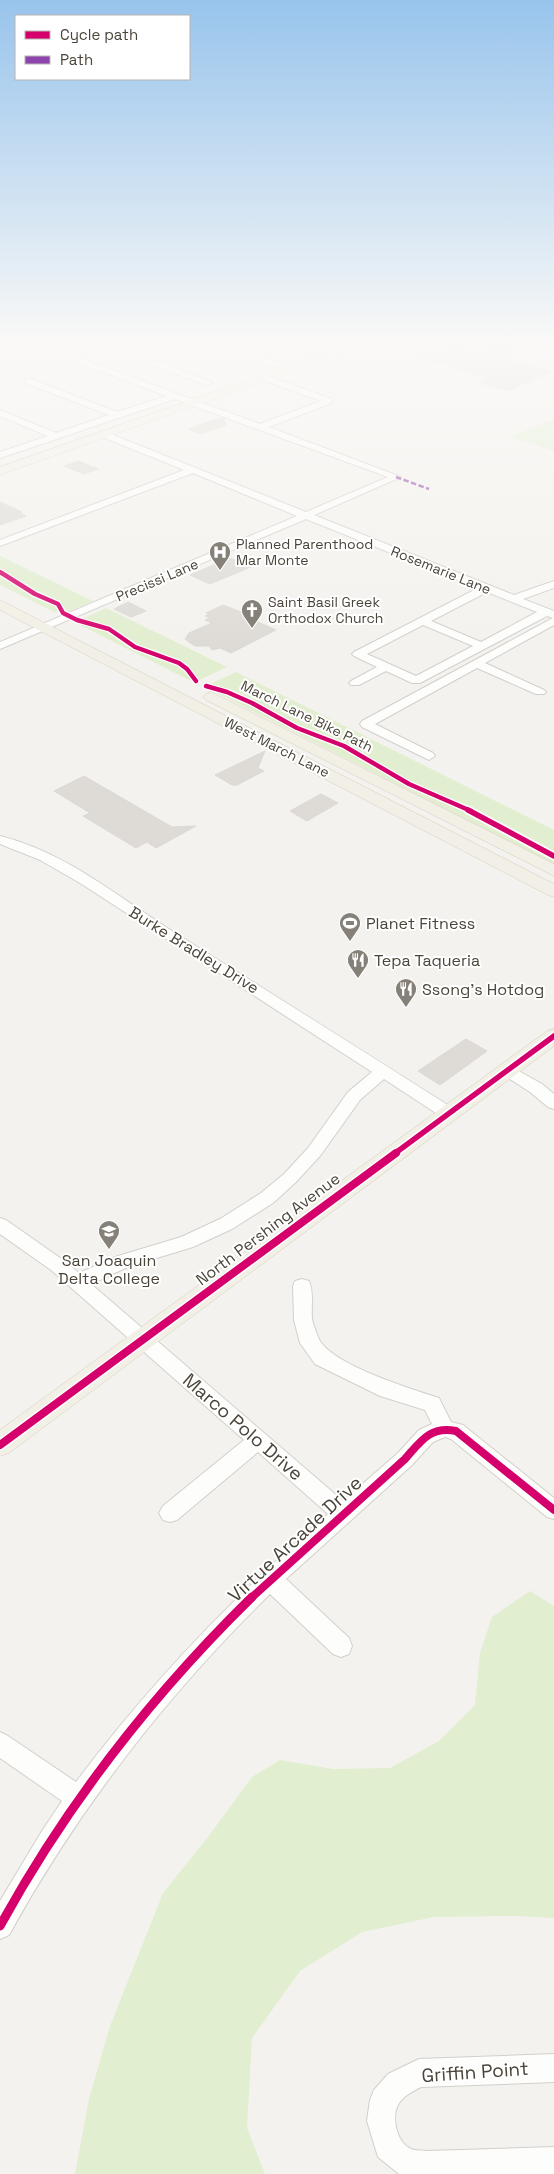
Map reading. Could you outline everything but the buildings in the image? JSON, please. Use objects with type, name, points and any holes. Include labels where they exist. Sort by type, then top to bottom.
[{"type":"main road","points":[[0,462],[52,442]]},
{"type":"main road","points":[[0,471],[83,442]]},
{"type":"main road","name":"West March Lane","points":[[0,590],[54,624],[554,890]]},
{"type":"main road","name":"West March Lane","points":[[0,604],[54,624],[554,871]]},
{"type":"main road","name":"North Pershing Avenue","points":[[0,1445],[554,1036]]},
{"type":"street","points":[[0,455],[37,442]]},
{"type":"street","name":"Rosemarie Lane","points":[[124,442],[550,613]]},
{"type":"street","name":"Precissi Lane","points":[[0,646],[396,477],[303,442]]},
{"type":"street","points":[[0,543],[193,470]]},
{"type":"street","points":[[513,598],[554,584]]},
{"type":"street","points":[[486,588],[358,654],[416,681],[550,613]]},
{"type":"street","points":[[422,621],[482,646]]},
{"type":"street","points":[[429,756],[366,724],[554,621]]},
{"type":"street","points":[[477,664],[540,692]]},
{"type":"street","points":[[355,683],[386,667]]},
{"type":"street","name":"Burke Bradley Drive","points":[[0,840],[38,852],[62,865],[141,918],[448,1113]]},
{"type":"street","points":[[508,1070],[536,1088],[554,1104]]},
{"type":"street","points":[[77,1282],[124,1261],[187,1242],[226,1224],[267,1198],[290,1178],[314,1152],[354,1096],[383,1071]]},
{"type":"street","points":[[0,1225],[50,1260],[77,1282],[141,1340]]},
{"type":"street","points":[[302,1286],[303,1320],[310,1343],[322,1358],[387,1390],[432,1404],[445,1429],[464,1435],[493,1462],[554,1510]]},
{"type":"street","name":"Marco Polo Drive","points":[[141,1340],[343,1514]]},
{"type":"street","name":"Virtue Arcade Drive","points":[[0,1926],[14,1898],[80,1799],[134,1726],[197,1653],[271,1580],[405,1459],[426,1436],[445,1429]]},
{"type":"street","points":[[170,1513],[258,1440]]},
{"type":"street","points":[[271,1580],[340,1646]]},
{"type":"street","points":[[0,1744],[80,1799]]},
{"type":"street","name":"Griffin Point","points":[[554,2068],[419,2073],[398,2084],[384,2100],[381,2121],[388,2147],[404,2162],[427,2165],[554,2161]]},
{"type":"green space","points":[[527,442],[554,442],[554,451]]},
{"type":"green space","points":[[0,556],[93,601],[67,612],[54,612],[0,585]]},
{"type":"green space","points":[[106,608],[227,667],[197,681],[191,681],[82,626],[80,620]]},
{"type":"green space","points":[[236,672],[554,830],[554,864],[207,688],[210,684]]},
{"type":"green space","points":[[530,1591],[554,1606],[554,1918],[517,1916],[434,1917],[362,1932],[300,1971],[252,2038],[247,2128],[265,2174],[75,2174],[89,2099],[110,2026],[163,1893],[208,1837],[252,1777],[280,1760],[333,1769],[390,1768],[439,1741],[475,1705],[480,1653],[492,1617]]},
{"type":"marked path","points":[[396,477],[429,489]]},
{"type":"cycle path","points":[[0,572],[42,598],[58,604],[63,613],[77,620],[109,629],[135,647],[179,663],[187,669],[196,681]]},
{"type":"cycle path","name":"March Lane Bike Path","points":[[206,686],[227,692],[252,703],[297,728],[344,746],[409,784],[480,815],[554,856]]},
{"type":"cycle path","points":[[0,1445],[554,1036]]},
{"type":"cycle path","points":[[0,1926],[50,1840],[79,1798],[141,1718],[174,1680],[242,1607],[302,1550],[405,1459],[426,1436],[445,1429],[456,1431],[554,1510]]},
{"type":"place","name":"Planned Parenthood Mar Monte","points":[[220,571]]},
{"type":"place","name":"Saint Basil Greek Orthodox Church","points":[[252,629]]},
{"type":"place","name":"Planet Fitness","points":[[350,942]]},
{"type":"place","name":"Tepa Taqueria","points":[[358,979]]},
{"type":"place","name":"Ssong's Hotdog","points":[[406,1008]]},
{"type":"place","name":"San Joaquin Delta College","points":[[109,1250]]}]
